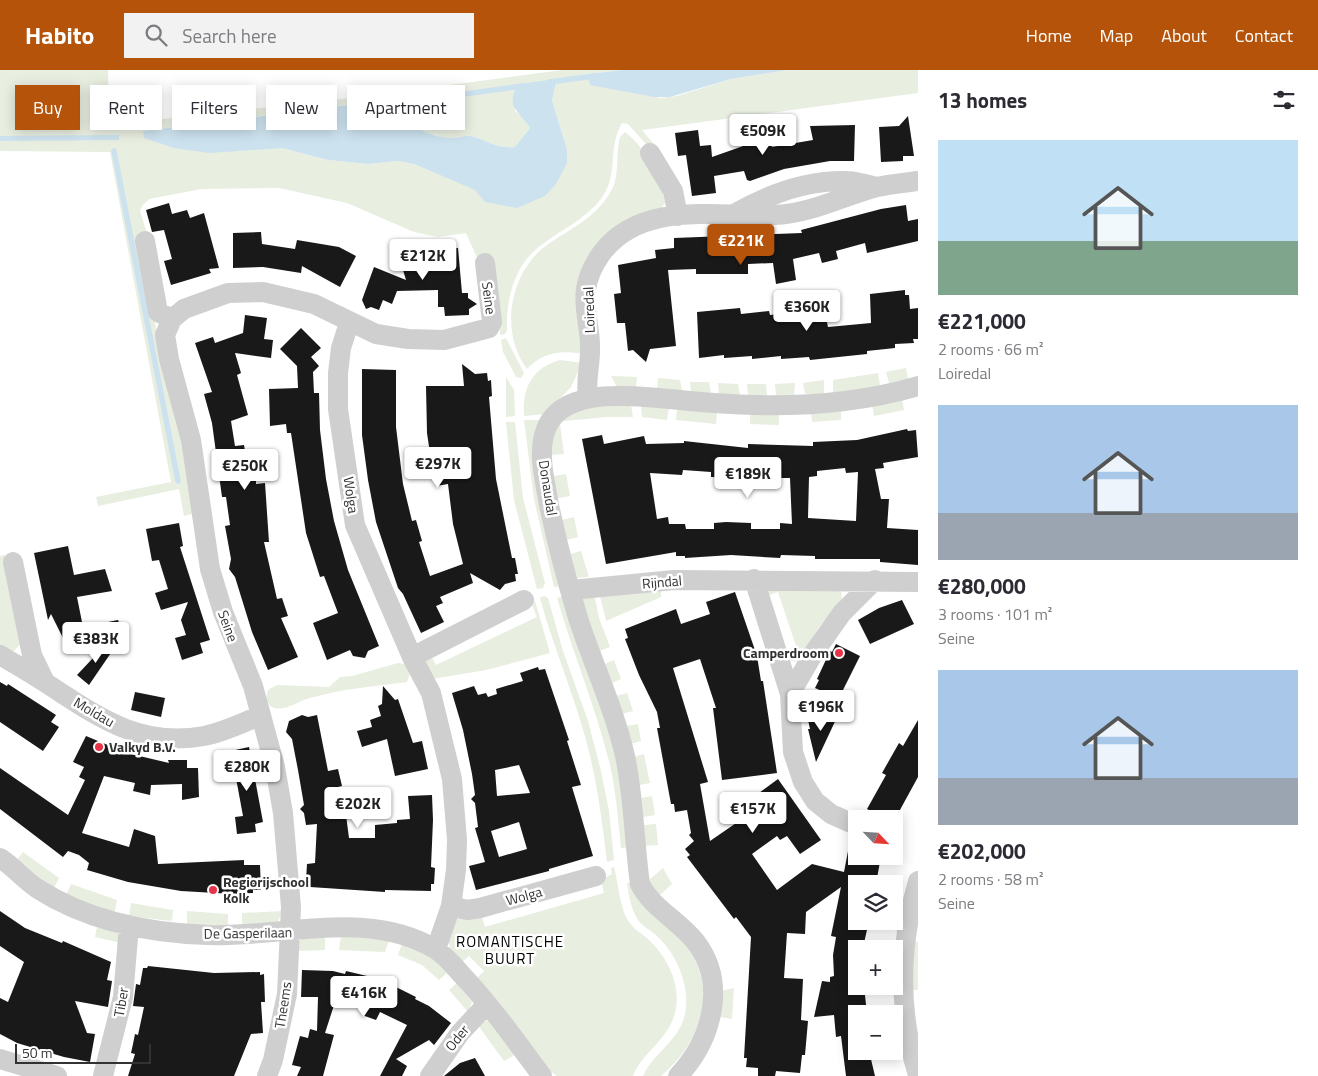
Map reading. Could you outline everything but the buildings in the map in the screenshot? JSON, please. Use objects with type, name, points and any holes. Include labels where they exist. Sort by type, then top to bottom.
[{"type":"street","points":[[650,153],[673,192],[678,216]]},
{"type":"street","name":"Loiredal","points":[[588,398],[585,381],[590,362],[590,344],[586,290],[596,262],[608,245],[624,232],[647,220],[678,216],[736,213],[759,200],[797,187],[847,181],[877,187],[918,181]]},
{"type":"street","points":[[145,241],[158,312],[172,319]]},
{"type":"street","name":"Seine","points":[[288,932],[291,907],[283,813],[275,767],[253,686],[223,612],[210,568],[191,440],[183,403],[169,359],[166,336],[172,319],[184,308],[228,293],[263,292],[314,304],[349,323],[376,334],[408,339],[444,340],[489,328],[492,322],[485,263]]},
{"type":"street","name":"Wolga","points":[[349,323],[341,348],[338,410],[355,525],[412,657],[431,693],[452,779],[457,840],[451,906],[436,949]]},
{"type":"street","name":"Donaudal","points":[[678,1076],[702,1043],[713,1012],[713,982],[704,956],[695,942],[646,896],[640,884],[625,756],[612,709],[578,618],[554,528],[543,472],[542,446],[546,429],[552,418],[572,404],[588,398],[615,396],[758,405],[866,397],[918,386]]},
{"type":"street","points":[[13,562],[32,655],[45,682]]},
{"type":"street","points":[[754,579],[790,694],[793,752],[803,782],[816,801],[831,814],[848,822]]},
{"type":"street","name":"Rijndal","points":[[571,590],[674,580],[754,579],[918,582]]},
{"type":"street","points":[[790,694],[815,651],[842,613],[875,580]]},
{"type":"street","points":[[412,657],[524,600]]},
{"type":"street","name":"Moldau","points":[[0,655],[103,720],[127,731],[178,738],[204,736],[231,728],[261,715]]},
{"type":"street","name":"De Gasperilaan","points":[[0,858],[37,888],[71,907],[129,926],[208,935],[357,927],[391,931],[436,949],[454,965],[487,1004],[542,1076]]},
{"type":"street","name":"Wolga","points":[[451,906],[466,910],[480,908],[596,876]]},
{"type":"street","points":[[918,882],[911,906],[903,952],[904,1002],[911,1051],[918,1075]]},
{"type":"street","name":"Tiber","points":[[103,1076],[122,1005],[129,926]]},
{"type":"street","name":"Theems","points":[[267,1076],[273,1060],[287,994],[288,932]]},
{"type":"street","name":"Oder","points":[[430,1076],[460,1033],[487,1004]]},
{"type":"street","points":[[0,1059],[57,1076]]},
{"type":"shaded area","points":[[0,70],[108,70],[108,85],[90,85],[90,130],[151,130],[143,131],[282,148],[328,160],[368,164],[398,161],[414,164],[476,190],[485,202],[562,133],[552,100],[557,79],[514,110],[524,118],[530,128],[515,147],[502,147],[471,136],[444,137],[421,130],[465,130],[465,85],[449,85],[562,70],[622,70],[588,74],[631,92],[661,98],[677,96],[731,79],[788,70],[918,70],[918,93],[642,130],[663,155],[654,153],[628,124],[622,123],[615,142],[611,178],[603,196],[587,213],[541,246],[525,261],[515,279],[509,300],[507,331],[505,334],[500,335],[500,309],[466,233],[438,237],[414,232],[347,203],[279,188],[202,189],[149,199],[140,211],[149,240],[149,291],[158,338],[174,393],[195,513],[184,516],[179,489],[98,506],[96,497],[171,482],[110,152],[0,151]]},
{"type":"shaded area","points":[[347,98],[347,105],[337,106],[337,99]]},
{"type":"shaded area","points":[[266,107],[266,115],[256,117],[256,109]]},
{"type":"shaded area","points":[[172,118],[172,127],[162,129],[162,119]]},
{"type":"shaded area","points":[[625,132],[646,154],[660,183],[665,203],[662,207],[593,251],[583,354],[567,352],[553,354],[539,359],[527,369],[513,339],[511,322],[512,306],[522,274],[531,260],[543,248],[586,219],[602,205],[615,182],[620,137]]},
{"type":"shaded area","points":[[506,338],[524,373],[521,378],[516,377],[503,352],[501,340]]},
{"type":"shaded area","points":[[560,360],[582,363],[571,387],[545,414],[524,416],[525,397],[531,380],[542,368]]},
{"type":"shaded area","points":[[906,368],[908,379],[889,383],[886,372]]},
{"type":"shaded area","points":[[878,373],[880,385],[878,387],[833,392],[833,380]]},
{"type":"shaded area","points":[[611,376],[637,377],[636,388],[617,387]]},
{"type":"shaded area","points":[[506,377],[514,390],[515,416],[506,417]]},
{"type":"shaded area","points":[[658,378],[680,380],[682,391],[657,390]]},
{"type":"shaded area","points":[[824,380],[824,395],[805,394],[803,383]]},
{"type":"shaded area","points":[[690,382],[709,382],[711,394],[691,392]]},
{"type":"shaded area","points":[[718,383],[738,384],[740,395],[719,395]]},
{"type":"shaded area","points":[[795,383],[794,397],[776,395],[775,384]]},
{"type":"shaded area","points":[[747,384],[766,384],[767,396],[748,396]]},
{"type":"shaded area","points":[[902,399],[904,410],[874,416],[872,404]]},
{"type":"shaded area","points":[[590,405],[631,405],[633,417],[607,417],[564,421],[561,419]]},
{"type":"shaded area","points":[[641,406],[669,408],[667,420],[642,417]]},
{"type":"shaded area","points":[[677,409],[717,412],[716,424],[676,420]]},
{"type":"shaded area","points":[[841,409],[841,420],[812,422],[811,412]]},
{"type":"shaded area","points":[[750,413],[779,413],[779,425],[750,424]]},
{"type":"shaded area","points":[[524,420],[541,420],[561,586],[554,587],[534,499]]},
{"type":"shaded area","points":[[506,422],[515,422],[523,498],[545,583],[543,588],[537,589],[514,500]]},
{"type":"shaded area","points":[[560,424],[564,454],[551,455],[554,429]]},
{"type":"shaded area","points":[[566,474],[570,496],[556,497],[552,479],[554,476]]},
{"type":"shaded area","points":[[574,517],[578,537],[566,540],[562,520]]},
{"type":"shaded area","points":[[581,551],[589,577],[577,578],[570,554]]},
{"type":"shaded area","points":[[5,555],[22,642],[14,651],[6,652],[0,649],[0,556]]},
{"type":"shaded area","points":[[768,588],[841,591],[842,599],[819,627],[799,660],[795,662],[787,660],[785,656],[798,652],[778,592],[766,596]]},
{"type":"shaded area","points":[[661,590],[661,597],[606,621],[599,592]]},
{"type":"shaded area","points":[[594,593],[599,618],[610,647],[600,651],[582,600],[583,597]]},
{"type":"shaded area","points":[[544,596],[548,598],[563,651],[588,721],[600,767],[609,811],[614,860],[607,862],[599,801],[590,755],[540,598]]},
{"type":"shaded area","points":[[564,596],[612,738],[632,847],[621,848],[609,761],[557,598]]},
{"type":"shaded area","points":[[535,601],[550,653],[486,670],[432,679],[426,665],[426,655],[430,654],[436,665],[537,617],[532,605]]},
{"type":"shaded area","points":[[614,660],[621,679],[612,683],[605,664]]},
{"type":"shaded area","points":[[398,663],[405,664],[410,674],[407,682],[334,692],[280,709],[270,706],[266,699],[268,690],[277,685],[329,687],[340,677],[352,676]]},
{"type":"shaded area","points":[[627,693],[633,711],[621,714],[616,696]]},
{"type":"shaded area","points":[[638,724],[641,741],[630,744],[626,726]]},
{"type":"shaded area","points":[[644,754],[650,783],[639,785],[633,757]]},
{"type":"shaded area","points":[[652,796],[655,815],[643,817],[641,798]]},
{"type":"shaded area","points":[[656,824],[658,845],[640,846],[644,825]]},
{"type":"shaded area","points":[[23,852],[59,878],[54,888],[52,889],[17,860]]},
{"type":"shaded area","points":[[614,867],[621,903],[626,917],[633,927],[647,938],[663,956],[668,965],[677,995],[674,1016],[671,1025],[642,1060],[633,1076],[557,1076],[543,1066],[477,978],[484,971],[469,956],[462,962],[452,951],[449,938],[453,918],[481,914],[485,927],[604,893],[601,880],[612,874],[611,868]]},
{"type":"shaded area","points":[[663,868],[672,884],[659,896],[648,881]]},
{"type":"shaded area","points":[[634,882],[684,941],[698,967],[703,985],[703,1002],[694,1034],[686,1049],[661,1076],[643,1076],[652,1062],[675,1036],[683,1021],[686,1010],[685,987],[678,965],[666,945],[642,925],[636,916],[627,883]]},
{"type":"shaded area","points":[[71,884],[117,900],[115,911],[113,912],[66,895]]},
{"type":"shaded area","points":[[131,903],[173,910],[172,921],[129,916]]},
{"type":"shaded area","points":[[187,911],[228,914],[228,924],[227,926],[187,925]]},
{"type":"shaded area","points":[[283,911],[277,923],[242,926],[242,913]]},
{"type":"shaded area","points":[[97,927],[111,928],[120,934],[121,943],[95,937]]},
{"type":"shaded area","points":[[341,936],[389,940],[385,952],[339,950]]},
{"type":"shaded area","points":[[303,938],[325,938],[325,950],[296,951],[299,941]]},
{"type":"shaded area","points":[[915,941],[918,942],[918,990],[913,990],[912,965]]},
{"type":"shaded area","points":[[402,944],[431,956],[447,973],[439,980],[422,965],[398,955]]},
{"type":"shaded area","points":[[457,983],[472,1002],[468,1012],[449,990]]},
{"type":"shaded area","points":[[734,988],[732,1019],[720,1017],[721,991]]},
{"type":"shaded area","points":[[483,1020],[488,1021],[514,1053],[513,1056],[504,1061],[477,1024]]},
{"type":"water","points":[[622,70],[788,70],[731,79],[670,97],[654,97],[590,85],[588,74]]},
{"type":"water","points":[[557,79],[552,100],[567,150],[567,163],[556,184],[545,196],[517,208],[485,202],[475,190],[414,164],[398,161],[368,164],[328,160],[282,148],[209,153],[174,148],[144,138],[143,131],[172,127],[172,130],[256,130],[256,117],[266,115],[266,130],[337,130],[337,106],[347,105],[347,130],[421,130],[444,137],[471,136],[502,147],[515,147],[530,128],[513,103],[514,92],[518,84]]},
{"type":"water","points":[[119,135],[119,140],[0,141],[0,136]]},
{"type":"waterway","points":[[549,82],[595,76]]},
{"type":"waterway","points":[[465,94],[523,86]]},
{"type":"waterway","points":[[114,151],[178,481]]},
{"type":"place","name":"Camperdroom","points":[[839,653]]},
{"type":"place","name":"Valkyd B.V.","points":[[99,747]]},
{"type":"place","name":"Regiorijschool Kolk","points":[[213,890]]},
{"type":"district","name":"ROMANTISCHE BUURT","points":[[510,950]]}]
